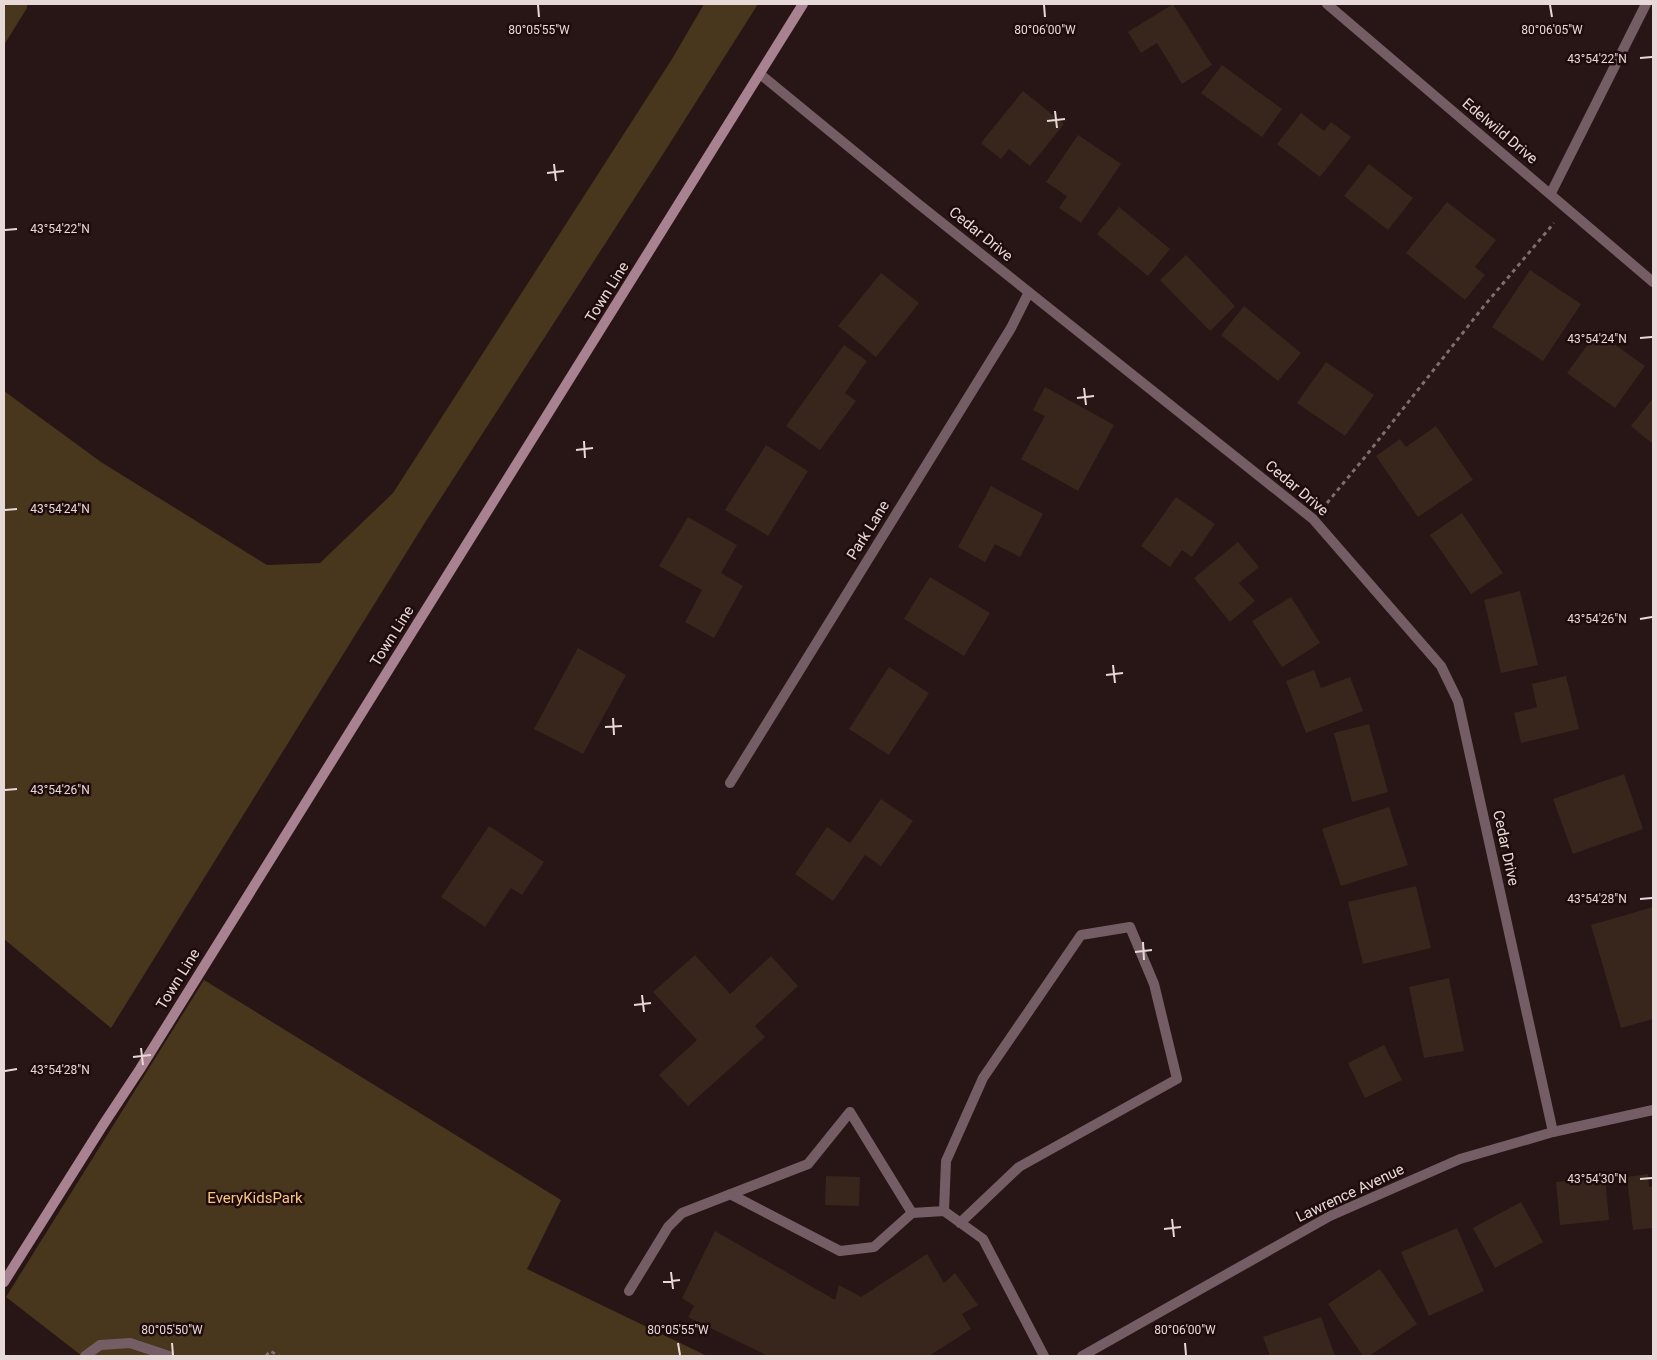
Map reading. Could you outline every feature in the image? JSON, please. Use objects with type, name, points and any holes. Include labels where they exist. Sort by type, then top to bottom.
[{"type":"main road","name":"Town Line","points":[[4,1282],[103,1124],[140,1069],[803,4]]},
{"type":"street","name":"Edelwild Drive","points":[[1327,4],[1551,193],[1653,282]]},
{"type":"street","points":[[1551,193],[1646,4]]},
{"type":"street","name":"Cedar Drive","points":[[760,74],[1313,519],[1441,666],[1458,701],[1553,1132]]},
{"type":"street","name":"Park Lane","points":[[730,783],[1011,328],[1029,292]]},
{"type":"street","points":[[944,1211],[946,1161],[983,1078],[1081,935],[1130,927],[1154,984],[1177,1079],[1019,1167],[960,1222]]},
{"type":"street","name":"Lawrence Avenue","points":[[1082,1356],[1330,1216],[1460,1159],[1553,1132],[1653,1110]]},
{"type":"street","points":[[629,1291],[668,1228],[682,1213],[808,1164],[850,1112],[912,1213]]},
{"type":"street","points":[[730,1194],[840,1251],[874,1247],[912,1213],[944,1211],[983,1239],[1044,1356]]},
{"type":"street","points":[[85,1356],[100,1345],[130,1343],[169,1356]]},
{"type":"path","points":[[1313,519],[1365,457],[1484,306],[1567,208]]},
{"type":"path","points":[[266,1356],[270,1350],[279,1356]]},
{"type":"green space","points":[[4,4],[27,4],[27,8],[4,45]]},
{"type":"green space","points":[[704,4],[758,4],[426,521],[111,1028],[4,939],[4,391],[101,462],[267,565],[320,563],[393,493],[672,59]]},
{"type":"green space","name":"EveryKidsPark","points":[[204,980],[561,1200],[527,1269],[707,1356],[82,1356],[6,1297]]},
{"type":"building","points":[[1173,4],[1212,65],[1182,84],[1157,43],[1141,53],[1128,32]]},
{"type":"building","points":[[1222,65],[1282,109],[1262,137],[1201,93]]},
{"type":"building","points":[[1023,91],[1064,124],[1030,166],[1009,149],[1001,159],[981,143]]},
{"type":"building","points":[[1301,113],[1324,131],[1331,122],[1351,137],[1320,177],[1277,144]]},
{"type":"building","points":[[1078,135],[1121,164],[1081,223],[1059,208],[1067,196],[1046,182]]},
{"type":"building","points":[[1369,164],[1413,198],[1388,230],[1344,196]]},
{"type":"building","points":[[1447,202],[1496,240],[1475,267],[1485,275],[1465,300],[1406,253]]},
{"type":"building","points":[[1119,207],[1170,249],[1148,276],[1097,234]]},
{"type":"building","points":[[1186,255],[1235,306],[1210,331],[1160,280]]},
{"type":"building","points":[[1530,270],[1581,304],[1543,361],[1492,327]]},
{"type":"building","points":[[881,273],[919,303],[876,357],[838,326]]},
{"type":"building","points":[[1244,306],[1301,353],[1278,381],[1221,335]]},
{"type":"building","points":[[1597,332],[1645,366],[1615,408],[1567,373]]},
{"type":"building","points":[[844,345],[867,361],[845,393],[856,401],[820,450],[786,426]]},
{"type":"building","points":[[1326,362],[1374,395],[1345,436],[1297,403]]},
{"type":"building","points":[[1045,387],[1114,425],[1078,491],[1021,459],[1045,416],[1033,410]]},
{"type":"building","points":[[1653,398],[1653,444],[1631,426]]},
{"type":"building","points":[[1436,426],[1473,480],[1418,517],[1376,456],[1400,439],[1406,447]]},
{"type":"building","points":[[766,445],[808,471],[768,536],[725,510]]},
{"type":"building","points":[[991,486],[1043,514],[1020,557],[995,544],[985,562],[958,547]]},
{"type":"building","points":[[1176,497],[1215,524],[1192,557],[1182,550],[1170,567],[1141,546]]},
{"type":"building","points":[[1462,513],[1503,573],[1471,594],[1430,535]]},
{"type":"building","points":[[688,517],[737,545],[721,573],[743,586],[714,638],[685,622],[702,590],[659,566]]},
{"type":"building","points":[[1238,542],[1259,567],[1239,583],[1255,601],[1230,622],[1194,578]]},
{"type":"building","points":[[930,577],[990,613],[964,656],[904,619]]},
{"type":"building","points":[[1520,591],[1538,665],[1501,673],[1484,600]]},
{"type":"building","points":[[1291,597],[1320,643],[1282,667],[1252,621]]},
{"type":"building","points":[[578,648],[626,675],[583,754],[534,729]]},
{"type":"building","points":[[889,667],[929,693],[889,755],[849,729]]},
{"type":"building","points":[[1314,670],[1321,688],[1350,677],[1363,711],[1306,733],[1286,681]]},
{"type":"building","points":[[1566,676],[1579,729],[1521,743],[1514,713],[1537,707],[1532,684]]},
{"type":"building","points":[[1369,724],[1388,792],[1352,802],[1334,733]]},
{"type":"building","points":[[1624,774],[1643,829],[1573,854],[1553,799]]},
{"type":"building","points":[[881,799],[913,821],[881,866],[865,855],[833,901],[795,874],[827,827],[850,843]]},
{"type":"building","points":[[1389,807],[1408,865],[1341,886],[1322,829]]},
{"type":"building","points":[[489,826],[544,862],[522,895],[511,888],[485,927],[441,897]]},
{"type":"building","points":[[1416,886],[1431,948],[1363,964],[1348,902]]},
{"type":"building","points":[[1653,907],[1653,1019],[1621,1028],[1591,925]]},
{"type":"building","points":[[695,955],[730,994],[771,956],[798,986],[755,1026],[765,1037],[688,1106],[659,1075],[697,1040],[653,992]]},
{"type":"building","points":[[1449,978],[1464,1051],[1424,1058],[1409,987]]},
{"type":"building","points":[[1384,1045],[1402,1080],[1365,1098],[1348,1063]]},
{"type":"building","points":[[1648,1174],[1649,1187],[1653,1186],[1653,1228],[1633,1230],[1627,1177]]},
{"type":"building","points":[[826,1176],[860,1177],[859,1206],[825,1205]]},
{"type":"building","points":[[1605,1177],[1609,1220],[1560,1225],[1556,1182]]},
{"type":"building","points":[[1521,1202],[1543,1242],[1495,1268],[1473,1228]]},
{"type":"building","points":[[1457,1228],[1484,1291],[1429,1316],[1401,1252]]},
{"type":"building","points":[[715,1231],[835,1300],[839,1285],[861,1297],[927,1254],[944,1283],[955,1273],[978,1305],[962,1314],[971,1329],[929,1356],[768,1356],[688,1317],[694,1306],[682,1298]]},
{"type":"building","points":[[1380,1269],[1417,1324],[1369,1356],[1363,1356],[1328,1304]]},
{"type":"building","points":[[1321,1317],[1335,1356],[1270,1356],[1263,1337]]}]
